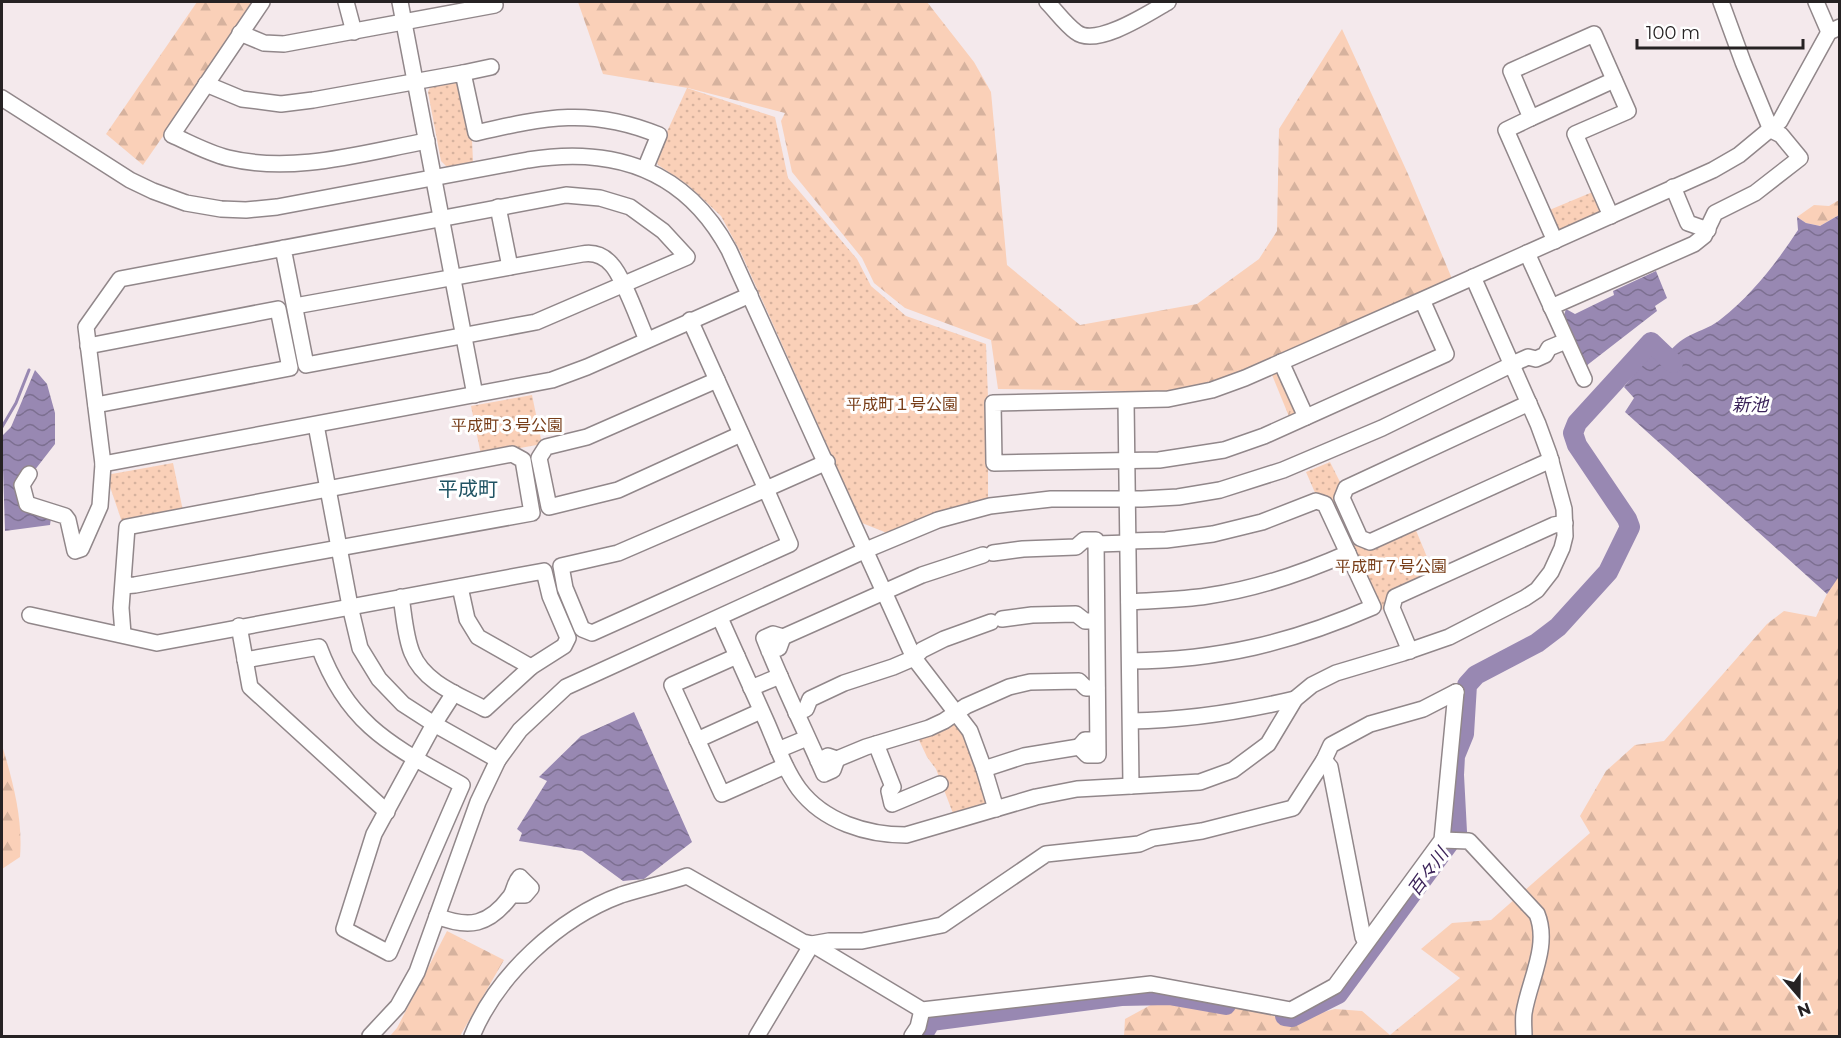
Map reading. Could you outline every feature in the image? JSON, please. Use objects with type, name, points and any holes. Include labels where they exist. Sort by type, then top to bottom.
[{"type":"street","points":[[262,2],[172,135],[226,157],[261,163],[304,163],[427,141]]},
{"type":"street","points":[[346,2],[354,32]]},
{"type":"street","points":[[400,2],[475,395]]},
{"type":"street","points":[[1047,2],[1076,33],[1088,38],[1120,28],[1168,2]]},
{"type":"street","points":[[1551,307],[1694,244],[1704,236],[1713,217],[1720,209],[1755,193],[1800,158],[1781,135],[1771,130],[1721,2]]},
{"type":"street","points":[[1422,300],[1446,354],[1264,436],[1224,450],[1159,460],[994,463],[993,403],[1167,399],[1212,390],[1245,378],[1422,300],[1727,163],[1771,130],[1779,121],[1834,29],[1816,2]]},
{"type":"street","points":[[240,33],[264,43],[284,44],[405,22],[443,8],[495,5]]},
{"type":"street","points":[[1531,118],[1510,71],[1594,34],[1628,111],[1575,134],[1611,216]]},
{"type":"street","points":[[206,84],[242,99],[280,104],[463,73],[491,66]]},
{"type":"street","points":[[463,73],[476,133],[555,117],[584,116],[615,120],[639,126],[659,135],[645,169]]},
{"type":"street","points":[[1555,241],[1506,130],[1614,80]]},
{"type":"street","points":[[2,98],[142,186],[175,200],[197,205],[235,209],[269,208],[567,155],[601,156],[645,169],[674,187],[705,214],[722,236],[827,462],[914,658],[970,731],[996,809]]},
{"type":"street","points":[[1672,187],[1688,223],[1708,230]]},
{"type":"street","points":[[29,474],[22,485],[27,504],[65,516],[68,519],[75,551],[81,549],[100,506],[103,465],[86,327],[120,279],[498,207],[566,195],[589,196],[615,201],[630,207],[654,224],[687,257],[536,322],[306,365],[283,248]]},
{"type":"street","points":[[498,207],[510,267]]},
{"type":"street","points":[[295,306],[594,253],[611,263],[647,340]]},
{"type":"street","points":[[1527,253],[1584,379]]},
{"type":"street","points":[[720,618],[785,766],[800,791],[828,815],[854,828],[886,835],[906,835],[1036,797],[1068,791],[1200,782],[1233,770],[1268,744],[1295,699],[1312,685],[1327,677],[1449,637],[1525,598],[1537,590],[1551,572],[1558,558],[1565,536],[1564,509],[1551,460],[1529,403],[1473,277]]},
{"type":"street","points":[[103,465],[552,380],[587,367],[750,294]]},
{"type":"street","points":[[88,346],[278,309],[290,368],[96,405]]},
{"type":"street","points":[[690,320],[766,489],[790,544],[592,633],[582,629],[565,588],[561,566],[625,551],[766,489],[827,462]]},
{"type":"street","points":[[370,1036],[398,1006],[407,992],[421,961],[478,802],[498,760],[520,730],[566,687],[866,550],[938,520],[990,506],[1051,499],[1128,500],[1194,495],[1220,490],[1260,478],[1382,428],[1528,357],[1536,359],[1545,355],[1549,348],[1566,341]]},
{"type":"street","points":[[1281,362],[1306,417]]},
{"type":"street","points":[[717,381],[587,437],[546,447],[539,458],[549,507],[618,490],[741,435]]},
{"type":"street","points":[[1126,401],[1131,786]]},
{"type":"street","points":[[1529,403],[1346,488],[1342,498],[1360,538],[1370,542],[1551,460]]},
{"type":"street","points":[[316,425],[360,648],[379,679],[403,704],[498,760]]},
{"type":"street","points":[[123,586],[532,513],[523,460],[512,454],[127,527],[121,608],[123,634]]},
{"type":"street","points":[[1096,549],[1129,542],[1213,534],[1262,522],[1316,501],[1325,504],[1373,607],[1290,639],[1250,649],[1191,658],[1130,662]]},
{"type":"street","points":[[1410,651],[1392,608],[1395,597],[1554,525],[1565,523]]},
{"type":"street","points":[[984,768],[1024,756],[1079,747],[1087,755],[1098,755],[1096,540],[1084,540],[1076,547],[1023,549],[988,554],[942,567],[783,637],[773,634],[764,638],[818,761],[828,756],[837,759],[929,728],[981,698],[1009,687],[1030,682],[1079,681],[1086,688],[1097,681]]},
{"type":"street","points":[[1130,602],[1182,599],[1230,592],[1282,579],[1348,553]]},
{"type":"street","points":[[30,615],[157,643],[239,626],[544,571],[547,589],[568,638],[564,646],[531,667],[486,709],[428,677],[416,660],[410,645],[401,597]]},
{"type":"street","points":[[460,587],[467,619],[478,637],[531,667]]},
{"type":"street","points":[[793,707],[806,709],[810,699],[844,683],[914,658],[922,650],[944,639],[996,620],[1032,615],[1076,614],[1084,621],[1096,614]]},
{"type":"street","points":[[239,626],[250,687],[387,812]]},
{"type":"street","points":[[245,660],[319,647],[335,685],[351,708],[382,738],[416,759],[462,785],[389,953],[344,929],[374,834],[416,759],[434,724],[454,693]]},
{"type":"street","points":[[737,656],[672,686],[722,794],[785,766]]},
{"type":"street","points":[[751,688],[780,676]]},
{"type":"street","points":[[472,1036],[479,1018],[516,969],[530,953],[573,920],[621,895],[687,876],[803,942],[812,944],[922,1010],[1151,984],[1291,1010],[1335,986],[1442,840],[1456,692],[1423,709],[1370,724],[1332,745],[1293,808],[1202,831],[1153,838],[1138,844],[1046,854],[942,925],[862,941],[829,941],[812,944],[757,1036]]},
{"type":"street","points":[[1131,722],[1204,717],[1261,708],[1295,699]]},
{"type":"street","points":[[697,740],[761,711]]},
{"type":"street","points":[[778,750],[807,738]]},
{"type":"street","points":[[876,744],[893,787],[888,795],[892,804],[940,784]]},
{"type":"street","points":[[1324,760],[1330,767],[1366,943]]},
{"type":"street","points":[[1442,840],[1469,841],[1537,914],[1542,925],[1536,972],[1524,1014],[1524,1036]]},
{"type":"street","points":[[436,916],[458,923],[473,924],[491,917],[512,895]]},
{"type":"street","points":[[912,1036],[918,1027],[922,1010]]},
{"type":"green space","points":[[197,2],[256,2],[143,165],[106,134]]},
{"type":"green space","points":[[578,2],[927,2],[974,62],[991,92],[1007,265],[1080,325],[1197,304],[1259,259],[1277,231],[1279,129],[1342,29],[1408,174],[1458,293],[1218,395],[998,389],[991,340],[905,308],[874,283],[862,258],[792,172],[781,121],[785,113],[688,88],[603,74]]},
{"type":"green space","points":[[454,79],[461,86],[472,139],[473,162],[448,168],[441,161],[428,92],[431,84]]},
{"type":"green space","name":"平成町１号公園","points":[[687,88],[775,117],[788,178],[857,259],[871,286],[906,316],[986,344],[988,498],[912,522],[887,533],[862,523],[741,253],[721,216],[688,185],[658,165],[655,158]]},
{"type":"green space","points":[[1595,191],[1603,209],[1599,216],[1562,233],[1555,228],[1547,211]]},
{"type":"green space","points":[[1839,200],[1839,215],[1820,226],[1806,223],[1797,217],[1814,205],[1829,206]]},
{"type":"green space","points":[[1278,367],[1301,415],[1290,419],[1270,370]]},
{"type":"green space","name":"平成町３号公園","points":[[532,395],[542,444],[481,455],[471,406]]},
{"type":"green space","name":"平成町７号公園","points":[[1330,462],[1341,484],[1357,543],[1415,528],[1434,574],[1385,609],[1379,610],[1316,495],[1306,472]]},
{"type":"green space","points":[[173,463],[183,511],[122,522],[106,475]]},
{"type":"green space","points":[[1839,575],[1839,1036],[1124,1036],[1125,1019],[1158,1001],[1195,992],[1290,1021],[1335,1009],[1362,1011],[1390,1035],[1460,978],[1421,949],[1452,923],[1491,920],[1590,833],[1580,816],[1606,771],[1635,745],[1664,741],[1767,624],[1784,611],[1816,617]]},
{"type":"green space","points":[[950,723],[961,727],[987,798],[985,807],[954,816],[936,769],[918,738]]},
{"type":"green space","points":[[2,745],[16,801],[21,843],[20,857],[2,869]]},
{"type":"green space","points":[[447,931],[504,960],[460,1036],[390,1036],[397,1028]]},
{"type":"water","name":"新池","points":[[1839,215],[1840,575],[1827,594],[1625,412],[1634,398],[1624,387],[1659,342],[1670,351],[1676,344],[1715,324],[1732,310],[1773,266],[1798,230],[1797,217],[1806,223],[1820,226]]},
{"type":"water","points":[[1656,271],[1667,298],[1655,306],[1657,311],[1586,366],[1563,318],[1566,309],[1575,314],[1614,295],[1613,291]]},
{"type":"water","points":[[35,370],[47,384],[55,413],[55,444],[34,471],[17,482],[51,518],[50,525],[5,531],[2,436],[11,427]]},
{"type":"water","points":[[634,712],[692,842],[644,879],[623,881],[582,851],[519,841],[522,833],[517,829],[547,781],[539,777],[581,736]]},
{"type":"waterway","name":"百々川","points":[[1285,1016],[1292,1017],[1338,994],[1457,832],[1455,756],[1464,734],[1467,685],[1476,675],[1537,643],[1558,627],[1608,572],[1630,527],[1627,519],[1577,445],[1573,433],[1577,423],[1651,342],[1673,363]]},
{"type":"waterway","points":[[2,427],[16,403],[29,370]]},
{"type":"waterway","name":"百々川","points":[[922,1036],[931,1021],[1121,996],[1169,995],[1226,1005]]},
{"type":"district","name":"平成町","points":[[468,489]]}]
